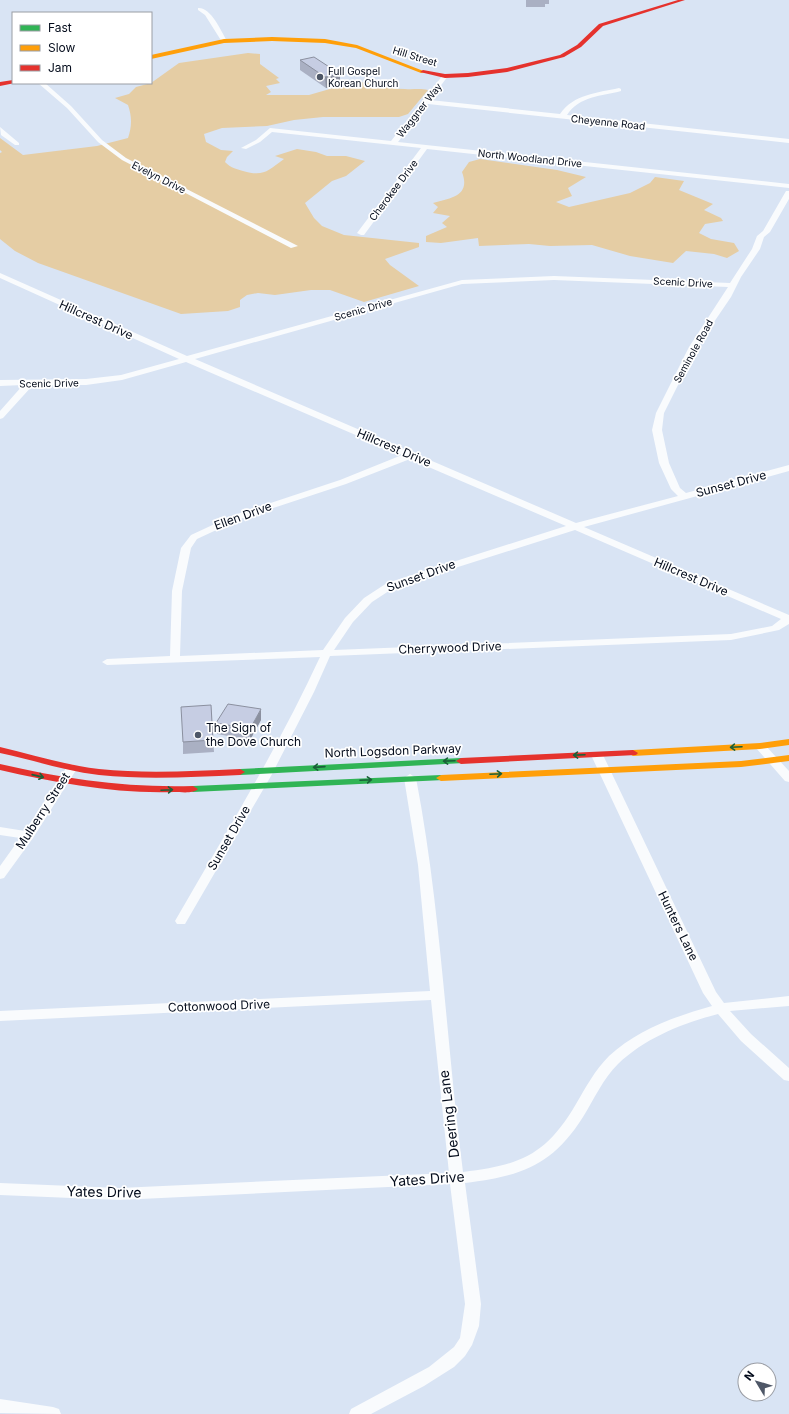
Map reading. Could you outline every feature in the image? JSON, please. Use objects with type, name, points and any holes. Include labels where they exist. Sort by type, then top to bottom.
[{"type":"main road","name":"Hill Street","points":[[152,57],[224,41],[299,40],[336,42],[357,47],[418,71],[445,76],[495,73],[553,59],[575,50],[592,32],[608,22],[683,0]]},
{"type":"main road","points":[[0,84],[12,82]]},
{"type":"main road","name":"North Logsdon Parkway","points":[[0,750],[72,767],[111,773],[139,775],[194,774],[597,755],[760,746],[789,742]]},
{"type":"main road","points":[[0,767],[62,782],[127,790],[162,790],[741,764],[789,758]]},
{"type":"street","points":[[200,9],[207,14],[224,41]]},
{"type":"street","name":"Waggner Way","points":[[393,143],[445,76]]},
{"type":"street","name":"Evelyn Drive","points":[[42,84],[69,106],[100,141],[124,159],[294,246]]},
{"type":"street","points":[[562,117],[568,106],[575,101],[619,90]]},
{"type":"street","name":"Cheyenne Road","points":[[426,102],[789,141]]},
{"type":"street","points":[[0,129],[3,134],[17,144]]},
{"type":"street","name":"North Woodland Drive","points":[[244,148],[258,141],[270,130],[789,186]]},
{"type":"street","name":"Cherokee Drive","points":[[361,233],[426,146]]},
{"type":"street","name":"Seminole Road","points":[[685,497],[676,490],[664,462],[659,438],[658,422],[663,406],[693,347],[727,297],[789,193]]},
{"type":"street","name":"Hillcrest Drive","points":[[0,275],[94,319],[188,360],[412,455],[574,527],[789,619]]},
{"type":"street","name":"Scenic Drive","points":[[0,383],[104,380],[188,360],[418,293],[462,282],[528,278],[580,278],[733,285]]},
{"type":"street","points":[[0,416],[30,383]]},
{"type":"street","name":"Ellen Drive","points":[[174,659],[177,591],[186,548],[194,537],[237,517],[343,482],[412,455]]},
{"type":"street","points":[[784,469],[789,475]]},
{"type":"street","name":"Sunset Drive","points":[[181,921],[260,785],[309,692],[327,652],[342,629],[357,610],[368,600],[391,585],[424,572],[574,527],[784,469]]},
{"type":"street","name":"Cherrywood Drive","points":[[107,662],[731,636],[775,628],[789,619]]},
{"type":"street","points":[[760,746],[789,778]]},
{"type":"street","name":"Hunters Lane","points":[[597,755],[605,769],[618,801],[710,993],[720,1009],[744,1036],[789,1076]]},
{"type":"street","name":"Mulberry Street","points":[[0,876],[29,835],[72,767]]},
{"type":"street","name":"Deering Lane","points":[[357,1414],[438,1370],[455,1357],[467,1341],[472,1323],[473,1304],[450,1122],[417,819],[410,778]]},
{"type":"street","points":[[0,831],[29,835]]},
{"type":"street","name":"Cottonwood Drive","points":[[0,1016],[437,996]]},
{"type":"street","name":"Yates Drive","points":[[0,1189],[119,1194],[158,1193],[457,1178],[510,1171],[540,1157],[562,1137],[597,1081],[614,1060],[648,1036],[676,1024],[720,1009],[742,1005],[789,1001]]},
{"type":"street","points":[[0,1406],[53,1414]]},
{"type":"shaded area","points":[[248,53],[260,54],[260,64],[279,78],[276,79],[280,83],[266,86],[271,92],[266,95],[309,95],[354,82],[377,83],[375,85],[394,88],[428,90],[408,114],[399,117],[323,117],[294,120],[267,126],[222,128],[204,134],[206,142],[221,150],[233,151],[227,157],[225,162],[227,164],[236,169],[250,173],[265,172],[284,159],[275,156],[297,149],[316,152],[327,156],[346,156],[365,161],[346,176],[332,181],[305,203],[314,218],[322,226],[344,235],[419,243],[419,247],[385,259],[390,265],[419,286],[364,302],[330,290],[311,290],[275,295],[258,293],[247,295],[240,300],[240,307],[228,311],[181,314],[38,263],[15,251],[0,239],[0,153],[2,152],[0,150],[0,138],[23,155],[97,146],[128,138],[131,122],[128,105],[115,98],[129,94],[136,87],[152,84],[152,82],[179,63]]},
{"type":"shaded area","points":[[480,159],[557,170],[586,177],[568,188],[572,196],[556,202],[569,207],[630,193],[650,183],[655,177],[684,181],[679,190],[713,204],[704,210],[721,218],[723,221],[705,224],[699,233],[711,239],[734,243],[739,251],[727,258],[714,254],[686,251],[673,263],[630,256],[592,245],[550,246],[529,244],[479,246],[478,238],[441,243],[426,242],[426,236],[447,227],[442,223],[450,216],[433,213],[438,207],[433,203],[458,195],[464,186],[462,172],[469,162]]},
{"type":"building","points":[[314,57],[340,74],[325,77],[300,60]]},
{"type":"building","points":[[228,704],[261,709],[250,729],[216,723]]},
{"type":"building","name":"The Sign of the Dove Church","points":[[211,705],[213,740],[183,742],[181,707]]},
{"type":"traffic: fast","points":[[240,772],[461,761]]},
{"type":"traffic: fast","points":[[193,789],[441,778]]},
{"type":"traffic: slow","points":[[152,57],[224,41],[272,39],[325,41],[357,47],[423,72]]},
{"type":"traffic: slow","points":[[633,753],[760,746],[789,742]]},
{"type":"traffic: slow","points":[[441,778],[741,764],[789,758]]},
{"type":"traffic: jam","points":[[423,72],[445,76],[468,75],[507,70],[562,56],[579,46],[601,25],[683,0]]},
{"type":"traffic: jam","points":[[0,84],[12,82]]},
{"type":"traffic: jam","points":[[0,750],[69,767],[111,773],[159,775],[240,772]]},
{"type":"traffic: jam","points":[[461,761],[633,753]]},
{"type":"traffic: jam","points":[[0,767],[49,778],[119,788],[167,790],[193,789]]},
{"type":"place","name":"Full Gospel Korean Church","points":[[320,77]]},
{"type":"place","name":"The Sign of the Dove Church","points":[[198,735]]}]
